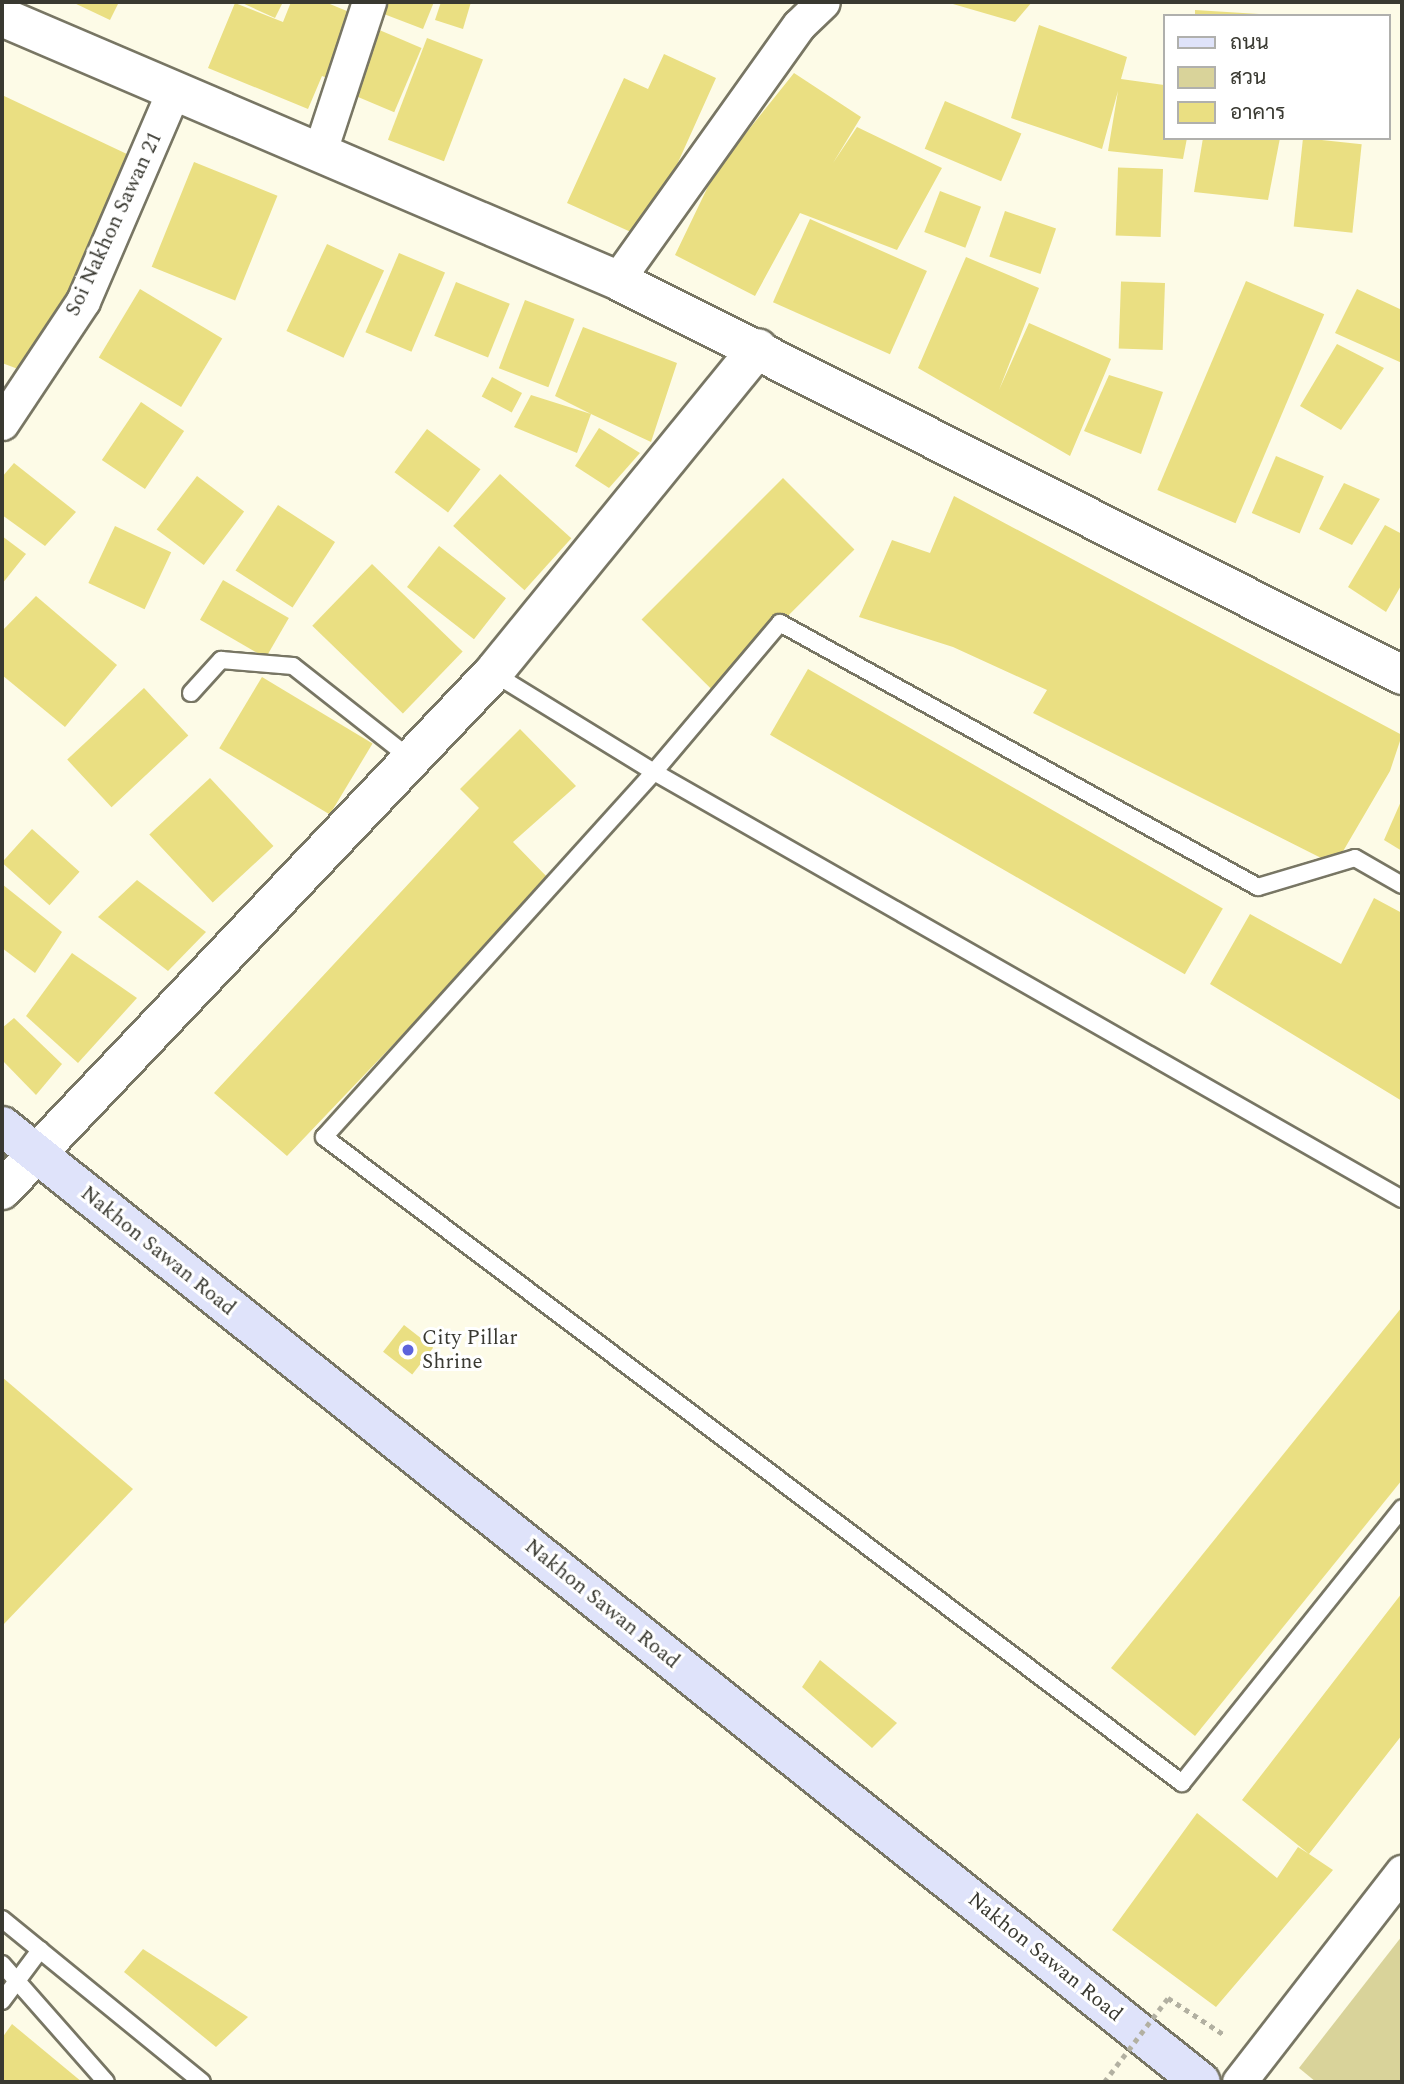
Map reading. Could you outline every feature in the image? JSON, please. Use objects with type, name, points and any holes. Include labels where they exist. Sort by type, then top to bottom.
[{"type":"main road","name":"Nakhon Sawan Road","points":[[2,1126],[1202,2082]]},
{"type":"street","points":[[320,154],[369,2]]},
{"type":"street","points":[[617,280],[799,25],[823,2]]},
{"type":"street","points":[[2,17],[617,280],[758,348],[1402,675]]},
{"type":"street","name":"Soi Nakhon Sawan 21","points":[[2,422],[83,301],[173,92]]},
{"type":"street","points":[[2,1190],[493,673],[758,348]]},
{"type":"street","points":[[1249,2070],[1402,1872]]},
{"type":"lane","points":[[1402,885],[1355,858],[1258,887],[780,623],[654,772],[324,1137],[1182,1783],[1402,1508]]},
{"type":"lane","points":[[191,693],[221,660],[238,657],[293,666],[411,759]]},
{"type":"lane","points":[[493,673],[654,772],[1402,1199]]},
{"type":"lane","points":[[2,1919],[202,2082]]},
{"type":"lane","points":[[2,2001],[40,1950]]},
{"type":"lane","points":[[2,1964],[106,2082]]},
{"type":"path","points":[[1104,2082],[1168,1998],[1249,2070]]},
{"type":"green space","points":[[1402,1936],[1402,2082],[1316,2082],[1299,2068]]},
{"type":"building","points":[[72,2],[119,2],[110,20]]},
{"type":"building","points":[[240,2],[283,2],[275,18]]},
{"type":"building","points":[[291,2],[325,2],[359,16],[333,80],[322,76],[308,109],[208,68],[235,3],[283,22]]},
{"type":"building","points":[[379,2],[434,2],[423,29],[376,11]]},
{"type":"building","points":[[441,2],[471,2],[463,29],[435,20]]},
{"type":"building","points":[[946,2],[1032,2],[1015,22]]},
{"type":"building","points":[[1195,10],[1259,14],[1195,14]]},
{"type":"building","points":[[1039,25],[1127,57],[1121,79],[1162,85],[1162,140],[1187,140],[1183,159],[1108,151],[1118,91],[1102,149],[1011,118]]},
{"type":"building","points":[[370,26],[422,48],[394,112],[343,90]]},
{"type":"building","points":[[427,38],[483,60],[444,161],[388,140]]},
{"type":"building","points":[[664,54],[716,78],[644,238],[567,203],[624,78],[648,89]]},
{"type":"building","points":[[794,73],[861,117],[833,163],[857,127],[942,168],[897,250],[800,213],[755,296],[675,255],[715,172]]},
{"type":"building","points":[[2,95],[129,155],[34,375],[2,363]]},
{"type":"building","points":[[945,101],[1021,133],[1001,181],[925,149]]},
{"type":"building","points":[[1203,140],[1280,140],[1268,200],[1194,192]]},
{"type":"building","points":[[1303,140],[1362,144],[1352,233],[1294,227]]},
{"type":"building","points":[[194,162],[277,196],[235,300],[152,267]]},
{"type":"building","points":[[1118,167],[1163,169],[1161,237],[1116,235]]},
{"type":"building","points":[[940,191],[981,207],[965,248],[924,232]]},
{"type":"building","points":[[1005,211],[1056,229],[1040,274],[989,256]]},
{"type":"building","points":[[810,219],[927,271],[890,354],[773,302]]},
{"type":"building","points":[[327,244],[384,271],[344,358],[286,331]]},
{"type":"building","points":[[399,253],[445,273],[411,352],[365,332]]},
{"type":"building","points":[[966,257],[1039,288],[999,390],[1029,323],[1111,359],[1070,456],[918,368]]},
{"type":"building","points":[[1121,281],[1165,283],[1163,350],[1119,348]]},
{"type":"building","points":[[1246,281],[1324,314],[1236,523],[1157,490]]},
{"type":"building","points":[[456,282],[510,304],[488,358],[434,336]]},
{"type":"building","points":[[140,289],[222,338],[181,407],[99,358]]},
{"type":"building","points":[[1357,289],[1402,310],[1402,363],[1335,333]]},
{"type":"building","points":[[525,300],[574,319],[548,387],[499,368]]},
{"type":"building","points":[[583,327],[677,363],[651,442],[555,396]]},
{"type":"building","points":[[1337,344],[1384,368],[1341,430],[1300,406]]},
{"type":"building","points":[[1109,375],[1163,392],[1141,454],[1084,431]]},
{"type":"building","points":[[492,377],[522,393],[512,412],[482,396]]},
{"type":"building","points":[[531,395],[591,414],[577,453],[514,427]]},
{"type":"building","points":[[141,402],[184,431],[145,489],[102,460]]},
{"type":"building","points":[[599,428],[640,453],[609,488],[575,466]]},
{"type":"building","points":[[427,429],[481,469],[448,512],[395,472]]},
{"type":"building","points":[[1276,456],[1324,476],[1300,533],[1252,513]]},
{"type":"building","points":[[14,463],[76,512],[45,546],[2,515],[2,477]]},
{"type":"building","points":[[500,474],[571,538],[525,590],[453,526]]},
{"type":"building","points":[[197,476],[244,512],[204,565],[157,530]]},
{"type":"building","points":[[783,478],[854,549],[713,691],[642,619]]},
{"type":"building","points":[[1344,483],[1380,499],[1352,545],[1319,529]]},
{"type":"building","points":[[954,496],[1402,735],[1390,771],[1335,865],[1033,713],[1047,690],[953,647],[859,617],[892,540],[930,553]]},
{"type":"building","points":[[278,505],[335,542],[293,607],[236,570]]},
{"type":"building","points":[[1385,525],[1402,534],[1402,584],[1386,612],[1348,587]]},
{"type":"building","points":[[115,526],[171,552],[145,609],[88,583]]},
{"type":"building","points":[[2,536],[26,554],[2,584]]},
{"type":"building","points":[[439,546],[506,598],[474,639],[407,587]]},
{"type":"building","points":[[372,564],[463,652],[403,713],[312,626]]},
{"type":"building","points":[[223,580],[289,618],[266,658],[200,620]]},
{"type":"building","points":[[36,596],[117,665],[65,727],[2,675],[2,631]]},
{"type":"building","points":[[808,669],[1223,908],[1185,974],[770,735]]},
{"type":"building","points":[[262,677],[373,743],[330,815],[219,748]]},
{"type":"building","points":[[144,688],[188,736],[112,807],[67,760]]},
{"type":"building","points":[[520,729],[576,786],[513,842],[550,880],[287,1156],[214,1093],[479,808],[460,789]]},
{"type":"building","points":[[210,778],[273,846],[213,903],[149,835]]},
{"type":"building","points":[[1402,799],[1402,851],[1384,840]]},
{"type":"building","points":[[32,829],[80,872],[49,905],[2,863]]},
{"type":"building","points":[[137,880],[206,932],[168,971],[98,917]]},
{"type":"building","points":[[2,884],[62,932],[35,973],[2,948]]},
{"type":"building","points":[[1374,898],[1402,913],[1402,1101],[1210,984],[1250,914],[1341,964]]},
{"type":"building","points":[[72,953],[137,998],[78,1063],[26,1016]]},
{"type":"building","points":[[14,1018],[62,1064],[36,1095],[2,1060],[2,1028]]},
{"type":"building","points":[[1402,1307],[1402,1480],[1195,1736],[1111,1668]]},
{"type":"building","name":"City Pillar Shrine","points":[[404,1325],[433,1348],[412,1375],[383,1352]]},
{"type":"building","points":[[2,1377],[133,1489],[2,1626]]},
{"type":"building","points":[[1402,1593],[1402,1735],[1309,1854],[1242,1800]]},
{"type":"building","points":[[820,1660],[897,1723],[872,1748],[802,1687]]},
{"type":"building","points":[[1197,1813],[1277,1878],[1298,1847],[1333,1870],[1216,2007],[1112,1930]]},
{"type":"building","points":[[143,1949],[248,2017],[216,2047],[124,1972]]},
{"type":"building","points":[[12,2024],[82,2082],[2,2082],[2,2038]]},
{"type":"place","name":"City Pillar Shrine","points":[[408,1350]]}]
